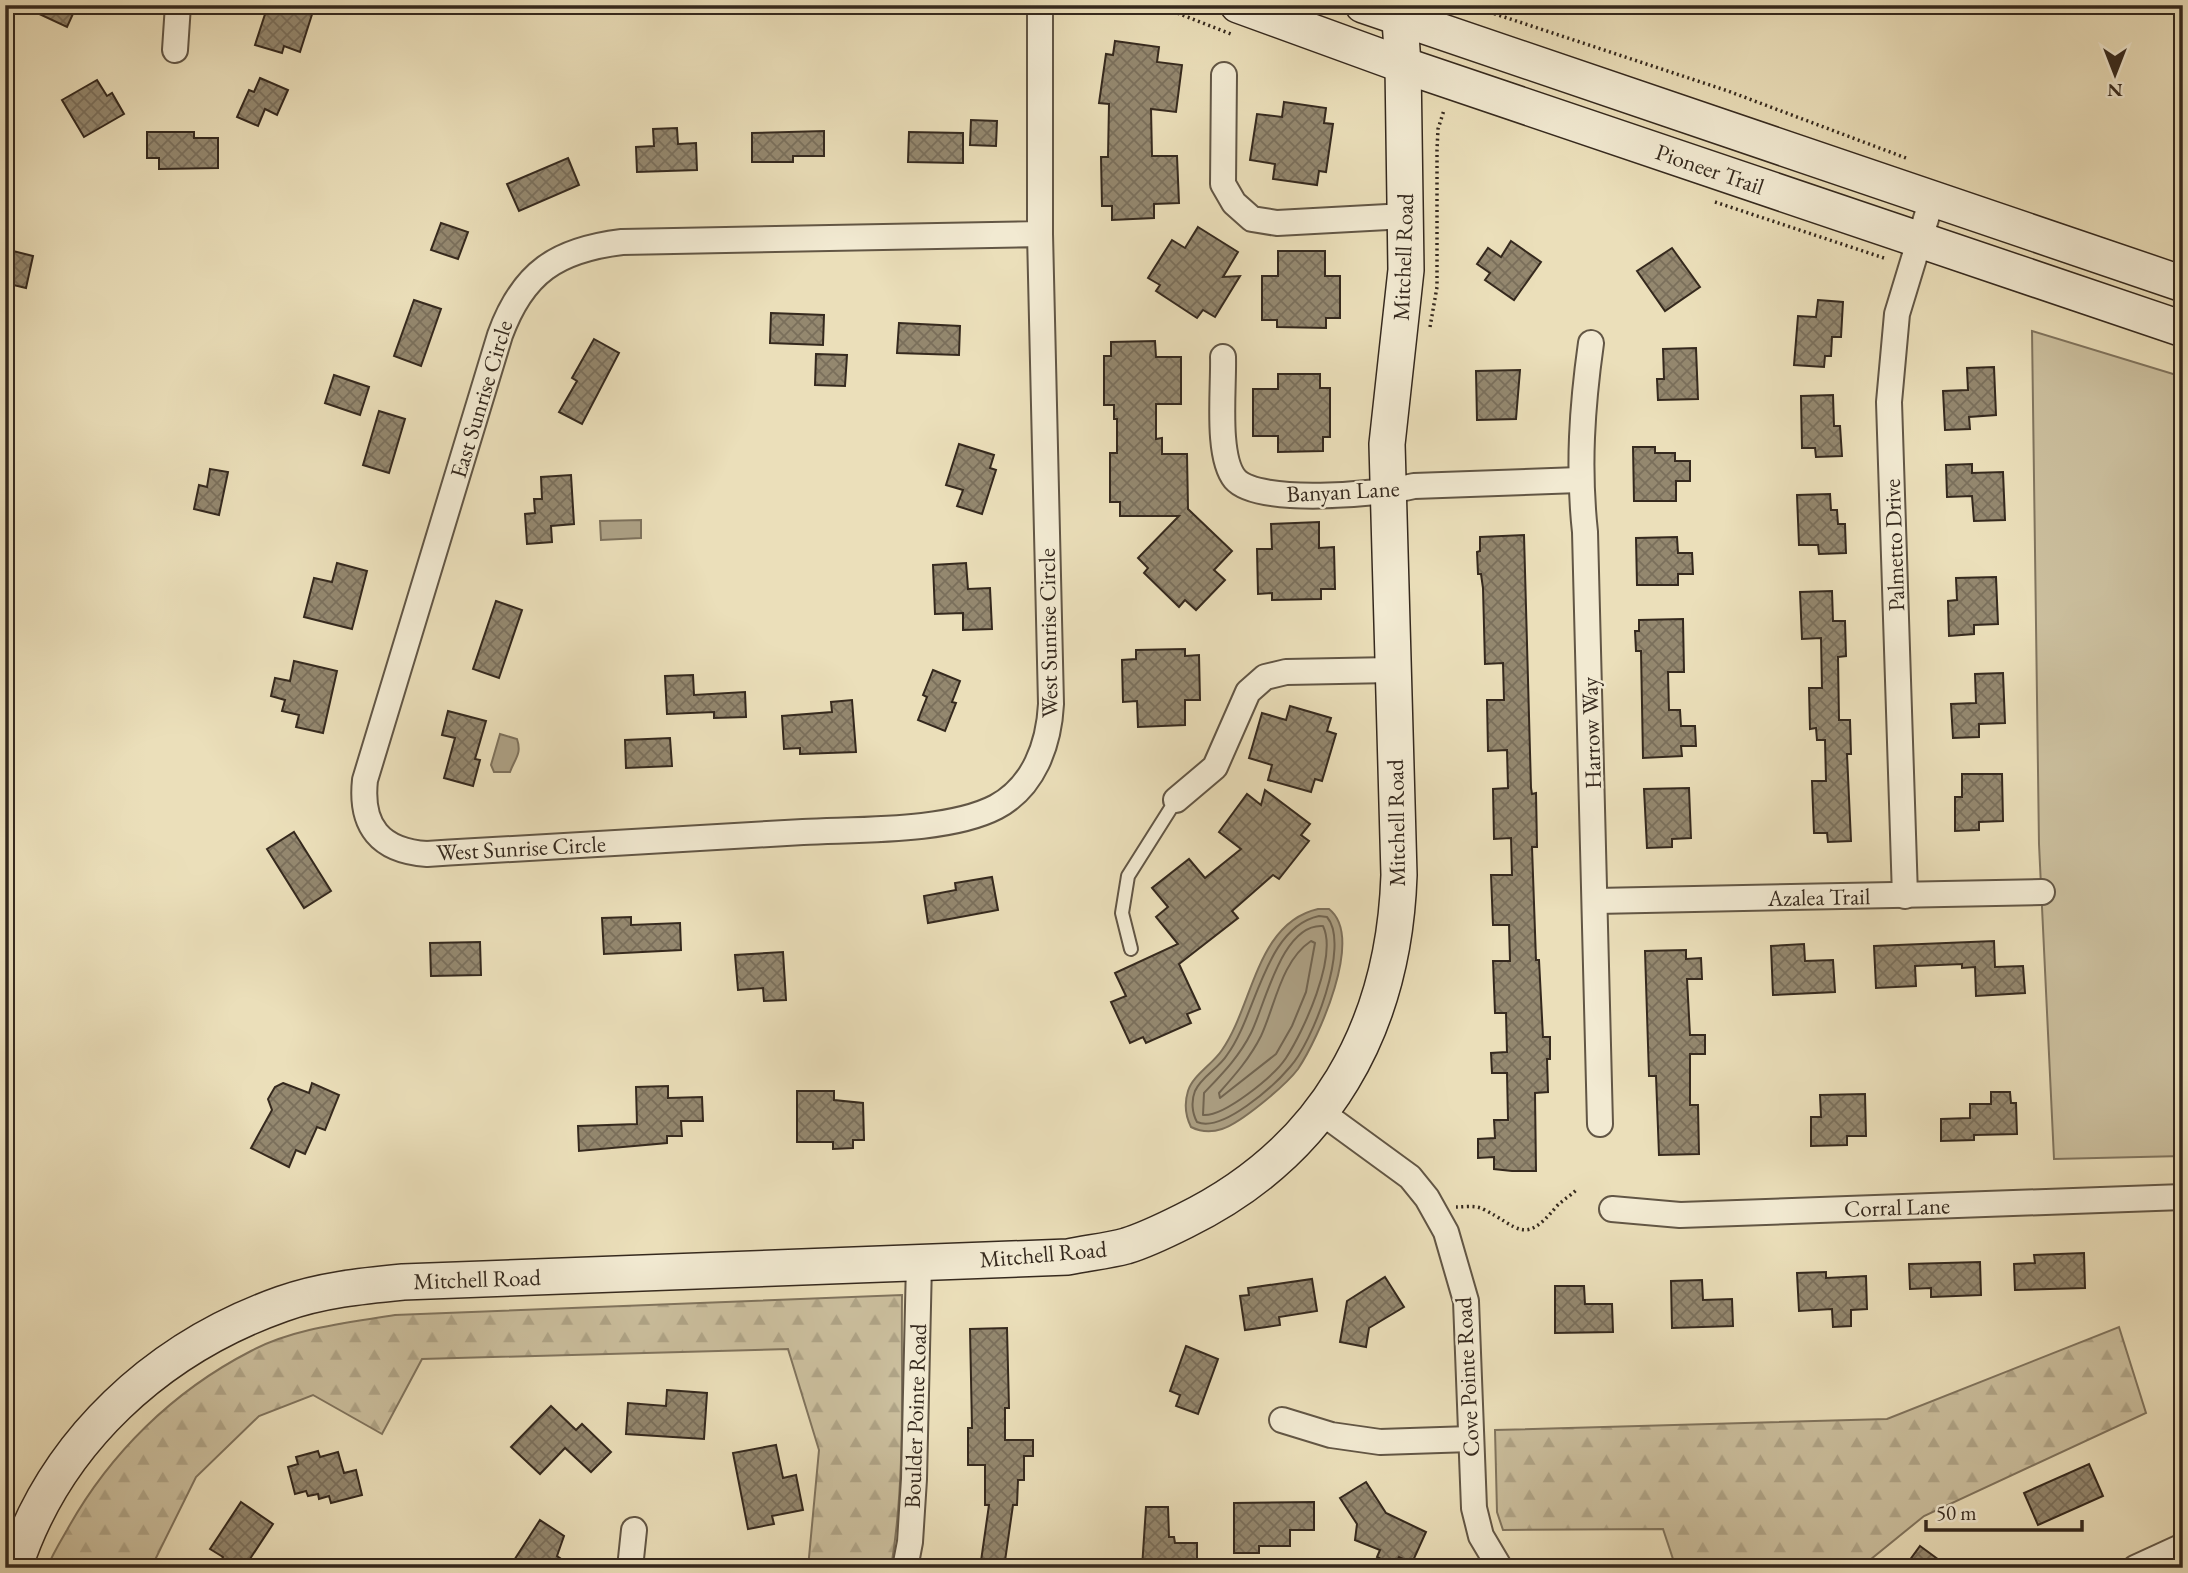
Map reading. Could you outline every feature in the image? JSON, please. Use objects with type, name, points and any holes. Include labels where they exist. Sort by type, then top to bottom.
[{"type":"main road","name":"Pioneer Trail","points":[[1238,5],[1403,65],[2183,330]]},
{"type":"main road","name":"Pioneer Trail","points":[[1363,5],[1399,11],[1932,199],[2183,284]]},
{"type":"main road","name":"Mitchell Road","points":[[14,1568],[24,1538],[52,1481],[88,1434],[132,1390],[178,1354],[229,1325],[284,1303],[339,1289],[403,1282],[1068,1256],[1126,1246],[1211,1208],[1260,1175],[1321,1112],[1367,1035],[1387,977],[1397,925],[1399,874],[1388,444],[1405,303],[1403,65],[1399,11]]},
{"type":"street","points":[[174,50],[178,5]]},
{"type":"street","name":"West Sunrise Circle","points":[[365,780],[365,814],[374,830],[387,844],[406,852],[427,854],[887,827],[970,818],[998,806],[1021,788],[1038,762],[1049,735],[1040,234],[1040,5]]},
{"type":"street","points":[[1224,75],[1223,184],[1234,203],[1252,219],[1277,223],[1406,216]]},
{"type":"street","name":"Palmetto Drive","points":[[1905,896],[1889,402],[1897,314],[1932,199]]},
{"type":"street","name":"East Sunrise Circle","points":[[365,780],[500,335],[511,304],[532,277],[558,258],[590,246],[622,242],[1040,234]]},
{"type":"street","name":"Harrow Way","points":[[1591,343],[1582,410],[1579,480],[1585,532],[1600,1124]]},
{"type":"street","name":"Banyan Lane","points":[[1223,357],[1225,451],[1236,480],[1253,490],[1275,495],[1389,492],[1414,486],[1579,480]]},
{"type":"street","points":[[1176,800],[1215,767],[1248,692],[1265,677],[1286,672],[1392,670]]},
{"type":"street","name":"Azalea Trail","points":[[1596,901],[2042,892]]},
{"type":"street","name":"Cove Pointe Road","points":[[1321,1112],[1410,1177],[1446,1232],[1466,1301],[1474,1508],[1481,1536],[1500,1568]]},
{"type":"street","name":"Corral Lane","points":[[1612,1209],[1680,1215],[2183,1197]]},
{"type":"street","name":"Boulder Pointe Road","points":[[905,1568],[910,1542],[914,1479],[919,1263]]},
{"type":"street","points":[[1282,1420],[1331,1435],[1380,1441],[1471,1439]]},
{"type":"street","points":[[629,1568],[634,1530]]},
{"type":"street","points":[[2135,1568],[2183,1546]]},
{"type":"lane","points":[[1131,949],[1122,913],[1128,876],[1176,800]]},
{"type":"path","points":[[1468,5],[1728,91],[1917,162]]},
{"type":"path","points":[[1428,338],[1437,287],[1437,150],[1444,110]]},
{"type":"path","points":[[1438,1219],[1455,1207],[1480,1207],[1515,1230],[1527,1231],[1546,1221],[1577,1189]]},
{"type":"green space","points":[[2032,331],[2183,377],[2183,1156],[2054,1159],[2039,844]]},
{"type":"green space","points":[[902,1295],[901,1466],[891,1568],[808,1568],[819,1450],[788,1349],[422,1359],[382,1434],[313,1395],[259,1416],[196,1477],[151,1568],[47,1568],[84,1502],[123,1451],[146,1427],[195,1385],[222,1367],[285,1337],[321,1327],[395,1315]]},
{"type":"green space","points":[[2119,1327],[2146,1413],[1924,1516],[1860,1568],[1676,1568],[1663,1529],[1503,1530],[1497,1512],[1495,1430],[1887,1419]]},
{"type":"water","points":[[641,520],[641,538],[601,540],[600,521]]},
{"type":"water","points":[[500,734],[517,739],[518,752],[510,772],[494,772],[491,765]]},
{"type":"water","points":[[1318,909],[1329,909],[1339,923],[1342,942],[1334,988],[1307,1055],[1284,1084],[1240,1119],[1213,1131],[1191,1127],[1186,1109],[1188,1091],[1194,1080],[1222,1050],[1269,948],[1281,931],[1297,917]]},
{"type":"building","points":[[20,5],[77,5],[67,27]]},
{"type":"building","points":[[268,5],[315,5],[300,52],[284,46],[282,53],[255,45]]},
{"type":"building","points":[[1115,41],[1159,47],[1157,62],[1182,65],[1176,112],[1151,109],[1152,156],[1177,156],[1179,203],[1154,204],[1154,218],[1112,220],[1112,206],[1102,206],[1101,157],[1108,157],[1109,104],[1099,103],[1106,54],[1113,55]]},
{"type":"building","points":[[260,78],[288,90],[277,115],[265,109],[258,126],[237,117],[249,90],[254,92]]},
{"type":"building","points":[[97,80],[107,96],[112,93],[124,114],[84,137],[62,100]]},
{"type":"building","points":[[1284,102],[1326,108],[1324,123],[1333,124],[1326,172],[1319,171],[1317,185],[1273,179],[1275,164],[1250,160],[1257,114],[1282,117]]},
{"type":"building","points":[[971,120],[997,121],[996,146],[970,145]]},
{"type":"building","points":[[677,128],[678,144],[696,143],[697,170],[637,172],[636,147],[654,146],[653,129]]},
{"type":"building","points":[[824,131],[824,156],[793,156],[793,162],[752,162],[752,133]]},
{"type":"building","points":[[147,132],[194,132],[194,138],[218,138],[218,168],[159,169],[159,158],[147,158]]},
{"type":"building","points":[[909,132],[963,133],[963,163],[908,162]]},
{"type":"building","points":[[568,158],[579,185],[519,211],[507,184]]},
{"type":"building","points":[[441,223],[468,232],[458,259],[431,250]]},
{"type":"building","points":[[1198,227],[1238,252],[1223,277],[1240,276],[1215,317],[1203,310],[1197,318],[1156,291],[1160,285],[1148,278],[1172,240],[1185,248]]},
{"type":"building","points":[[1511,241],[1541,262],[1514,300],[1485,280],[1490,273],[1477,264],[1488,248],[1501,257]]},
{"type":"building","points":[[1672,248],[1700,287],[1665,311],[1637,271]]},
{"type":"building","points":[[5,249],[33,256],[26,288],[5,283]]},
{"type":"building","points":[[1278,251],[1325,251],[1325,276],[1340,276],[1340,318],[1326,318],[1326,328],[1277,327],[1277,320],[1262,320],[1262,276],[1278,276]]},
{"type":"building","points":[[414,300],[441,309],[421,366],[394,356]]},
{"type":"building","points":[[1818,300],[1843,302],[1841,337],[1832,337],[1831,356],[1825,356],[1824,367],[1794,365],[1798,316],[1816,317]]},
{"type":"building","points":[[771,313],[824,315],[823,345],[770,343]]},
{"type":"building","points":[[899,323],[960,326],[959,355],[897,353]]},
{"type":"building","points":[[594,339],[619,353],[582,424],[559,412],[577,381],[572,378]]},
{"type":"building","points":[[1155,341],[1156,357],[1181,357],[1181,404],[1156,404],[1156,439],[1162,438],[1162,454],[1187,454],[1188,509],[1232,551],[1214,570],[1225,580],[1196,610],[1185,600],[1179,607],[1144,573],[1148,568],[1138,558],[1179,516],[1120,516],[1120,502],[1110,502],[1110,453],[1117,453],[1117,419],[1114,419],[1114,405],[1104,405],[1104,356],[1111,356],[1111,342]]},
{"type":"building","points":[[1696,348],[1698,399],[1658,400],[1657,379],[1664,379],[1663,349]]},
{"type":"building","points":[[816,354],[847,355],[845,386],[815,385]]},
{"type":"building","points":[[1994,367],[1996,415],[1969,417],[1970,429],[1945,430],[1943,391],[1968,390],[1967,368]]},
{"type":"building","points":[[1520,370],[1516,419],[1477,420],[1476,371]]},
{"type":"building","points":[[1278,374],[1320,374],[1320,388],[1330,388],[1330,437],[1323,437],[1323,451],[1278,452],[1278,436],[1253,436],[1253,389],[1278,389]]},
{"type":"building","points":[[334,375],[369,387],[360,415],[325,403]]},
{"type":"building","points":[[1833,395],[1834,426],[1840,426],[1842,456],[1816,457],[1815,448],[1802,448],[1801,396]]},
{"type":"building","points":[[379,411],[405,419],[389,473],[363,465]]},
{"type":"building","points":[[959,444],[994,455],[990,468],[996,470],[982,514],[957,506],[963,490],[946,485]]},
{"type":"building","points":[[1633,447],[1655,447],[1655,453],[1675,453],[1675,461],[1690,461],[1690,481],[1676,481],[1676,501],[1634,501]]},
{"type":"building","points":[[1972,464],[1972,473],[2003,472],[2005,520],[1974,521],[1972,496],[1947,497],[1946,465]]},
{"type":"building","points":[[210,469],[228,472],[219,515],[194,509],[199,485],[207,487]]},
{"type":"building","points":[[571,475],[574,524],[551,526],[552,542],[527,544],[525,514],[535,513],[534,499],[542,499],[541,477]]},
{"type":"building","points":[[1830,494],[1831,510],[1837,510],[1838,524],[1845,524],[1846,553],[1819,554],[1818,545],[1799,545],[1797,495]]},
{"type":"building","points":[[1319,522],[1319,548],[1334,547],[1335,589],[1321,589],[1321,599],[1272,600],[1272,593],[1258,594],[1257,549],[1272,549],[1271,524]]},
{"type":"building","points":[[1524,535],[1531,788],[1532,794],[1536,793],[1537,847],[1532,847],[1536,960],[1539,960],[1543,1037],[1550,1037],[1550,1059],[1547,1059],[1548,1092],[1535,1093],[1536,1171],[1512,1171],[1494,1169],[1494,1157],[1478,1158],[1478,1139],[1495,1138],[1494,1120],[1508,1120],[1507,1073],[1492,1073],[1491,1053],[1507,1052],[1506,1013],[1495,1013],[1493,961],[1510,961],[1509,925],[1493,925],[1491,875],[1512,875],[1511,838],[1494,839],[1493,789],[1508,788],[1507,750],[1488,751],[1487,700],[1504,700],[1503,663],[1485,664],[1483,588],[1481,574],[1478,574],[1477,552],[1480,551],[1480,537]]},
{"type":"building","points":[[1677,537],[1678,553],[1692,553],[1693,574],[1678,574],[1678,585],[1637,585],[1636,538]]},
{"type":"building","points":[[337,563],[367,571],[352,629],[304,617],[314,578],[332,582]]},
{"type":"building","points":[[966,563],[968,589],[990,588],[992,629],[963,630],[963,613],[935,614],[933,565]]},
{"type":"building","points":[[1996,577],[1998,624],[1974,625],[1974,634],[1949,636],[1948,601],[1957,600],[1956,578]]},
{"type":"building","points":[[1832,591],[1833,621],[1845,621],[1846,656],[1838,657],[1839,720],[1850,720],[1851,754],[1847,754],[1851,841],[1828,842],[1827,833],[1814,833],[1812,781],[1826,781],[1825,740],[1817,740],[1816,728],[1810,729],[1809,688],[1822,688],[1821,638],[1802,639],[1800,592]]},
{"type":"building","points":[[496,601],[522,610],[499,678],[473,669]]},
{"type":"building","points":[[1683,619],[1684,672],[1668,672],[1669,710],[1680,710],[1681,726],[1695,726],[1696,746],[1681,746],[1682,756],[1643,758],[1641,651],[1636,651],[1635,631],[1639,631],[1639,620]]},
{"type":"building","points":[[1185,649],[1185,656],[1199,655],[1200,700],[1185,700],[1185,725],[1138,727],[1137,701],[1123,702],[1122,660],[1136,659],[1136,650]]},
{"type":"building","points":[[294,661],[337,671],[323,733],[296,727],[299,715],[282,711],[285,700],[271,696],[275,678],[290,681]]},
{"type":"building","points":[[933,670],[960,681],[952,702],[956,703],[945,731],[918,720],[927,697],[923,695]]},
{"type":"building","points":[[2003,673],[2005,723],[1979,724],[1979,737],[1953,738],[1951,704],[1976,703],[1975,674]]},
{"type":"building","points":[[693,675],[694,695],[745,692],[746,717],[714,718],[714,712],[667,714],[665,676]]},
{"type":"building","points":[[852,700],[856,752],[800,754],[800,748],[784,749],[782,716],[832,712],[831,702]]},
{"type":"building","points":[[1290,706],[1331,718],[1327,731],[1336,734],[1322,781],[1315,779],[1311,792],[1268,780],[1272,765],[1249,758],[1262,713],[1286,720]]},
{"type":"building","points":[[448,711],[486,721],[475,759],[480,760],[473,786],[444,778],[455,738],[442,735]]},
{"type":"building","points":[[670,738],[672,766],[626,768],[625,740]]},
{"type":"building","points":[[1962,774],[2002,774],[2003,821],[1979,822],[1979,830],[1955,831],[1955,797],[1962,797]]},
{"type":"building","points":[[1689,788],[1691,838],[1672,839],[1672,847],[1647,848],[1644,789]]},
{"type":"building","points":[[1265,790],[1310,824],[1301,835],[1309,841],[1279,879],[1273,875],[1232,911],[1238,918],[1179,964],[1200,1009],[1187,1014],[1191,1023],[1146,1043],[1143,1037],[1130,1043],[1111,1002],[1126,996],[1115,973],[1178,944],[1156,917],[1168,907],[1152,888],[1189,859],[1205,878],[1241,849],[1219,832],[1247,794],[1261,805]]},
{"type":"building","points":[[294,832],[331,891],[304,908],[267,849]]},
{"type":"building","points":[[992,877],[998,910],[928,923],[924,896],[956,890],[955,883]]},
{"type":"building","points":[[631,917],[631,925],[680,923],[681,950],[604,954],[602,918]]},
{"type":"building","points":[[1994,941],[1995,967],[2023,966],[2025,993],[1976,996],[1975,967],[1962,968],[1962,964],[1915,966],[1916,986],[1876,988],[1874,946]]},
{"type":"building","points":[[480,942],[481,975],[431,976],[430,943]]},
{"type":"building","points":[[1804,944],[1805,961],[1833,960],[1835,992],[1773,995],[1771,946]]},
{"type":"building","points":[[1686,950],[1686,959],[1701,958],[1702,979],[1687,979],[1690,1035],[1705,1035],[1705,1054],[1690,1054],[1690,1105],[1698,1105],[1699,1154],[1659,1155],[1656,1076],[1649,1076],[1645,951]]},
{"type":"building","points":[[783,952],[786,1000],[764,1001],[763,988],[738,990],[735,955]]},
{"type":"building","points":[[283,1083],[309,1093],[312,1083],[339,1095],[325,1130],[317,1127],[305,1154],[296,1150],[289,1167],[251,1148],[272,1110],[268,1099],[275,1087]]},
{"type":"building","points":[[668,1086],[668,1098],[702,1097],[703,1121],[681,1121],[682,1136],[667,1136],[667,1143],[579,1151],[578,1126],[637,1124],[636,1087]]},
{"type":"building","points":[[797,1091],[834,1091],[834,1100],[863,1103],[864,1140],[853,1140],[853,1148],[833,1149],[833,1142],[797,1142]]},
{"type":"building","points":[[1991,1092],[2010,1092],[2011,1103],[2016,1103],[2017,1134],[1974,1135],[1974,1140],[1941,1141],[1941,1119],[1970,1118],[1970,1104],[1991,1104]]},
{"type":"building","points":[[1865,1094],[1866,1136],[1847,1136],[1847,1145],[1811,1146],[1811,1117],[1821,1117],[1820,1095]]},
{"type":"building","points":[[2084,1253],[2085,1288],[2015,1290],[2014,1264],[2035,1263],[2034,1255]]},
{"type":"building","points":[[1980,1262],[1981,1295],[1931,1297],[1931,1288],[1910,1289],[1909,1264]]},
{"type":"building","points":[[1826,1272],[1826,1278],[1866,1276],[1867,1309],[1851,1310],[1851,1326],[1833,1327],[1832,1309],[1799,1311],[1797,1273]]},
{"type":"building","points":[[1385,1277],[1404,1307],[1369,1328],[1366,1347],[1340,1342],[1347,1301]]},
{"type":"building","points":[[1312,1279],[1317,1311],[1279,1317],[1280,1325],[1245,1330],[1240,1296],[1249,1295],[1248,1288]]},
{"type":"building","points":[[1702,1280],[1703,1300],[1732,1299],[1733,1326],[1672,1328],[1671,1281]]},
{"type":"building","points":[[1555,1286],[1584,1286],[1585,1304],[1612,1304],[1613,1332],[1555,1333]]},
{"type":"building","points":[[1007,1328],[1009,1408],[1005,1408],[1005,1440],[1033,1440],[1033,1456],[1024,1456],[1024,1480],[1018,1480],[1017,1505],[1013,1505],[1004,1568],[980,1568],[989,1505],[985,1505],[985,1465],[968,1465],[968,1428],[972,1428],[970,1329]]},
{"type":"building","points":[[1186,1346],[1218,1359],[1198,1414],[1176,1406],[1180,1395],[1170,1391]]},
{"type":"building","points":[[667,1390],[707,1393],[704,1439],[626,1434],[628,1403],[666,1406]]},
{"type":"building","points":[[551,1406],[576,1430],[582,1424],[611,1452],[591,1472],[565,1448],[540,1474],[511,1447]]},
{"type":"building","points":[[776,1445],[783,1478],[796,1475],[803,1510],[772,1516],[774,1524],[748,1529],[733,1453]]},
{"type":"building","points":[[318,1451],[320,1457],[338,1452],[344,1473],[356,1470],[362,1495],[331,1503],[329,1496],[319,1499],[318,1494],[308,1496],[306,1491],[295,1494],[288,1467],[298,1464],[296,1457]]},
{"type":"building","points":[[2089,1464],[2103,1496],[2038,1525],[2024,1493]]},
{"type":"building","points":[[1366,1482],[1386,1513],[1426,1532],[1412,1563],[1399,1557],[1394,1566],[1377,1557],[1380,1550],[1355,1540],[1357,1524],[1340,1498]]},
{"type":"building","points":[[241,1502],[273,1524],[244,1568],[216,1568],[223,1557],[210,1549]]},
{"type":"building","points":[[1314,1502],[1314,1530],[1290,1530],[1290,1546],[1259,1546],[1259,1553],[1234,1553],[1234,1503]]},
{"type":"building","points":[[1146,1507],[1168,1507],[1169,1537],[1174,1537],[1175,1543],[1197,1543],[1197,1568],[1142,1568]]},
{"type":"building","points":[[540,1520],[564,1536],[557,1556],[574,1568],[509,1568]]},
{"type":"building","points":[[1920,1546],[1950,1568],[1904,1568]]}]
